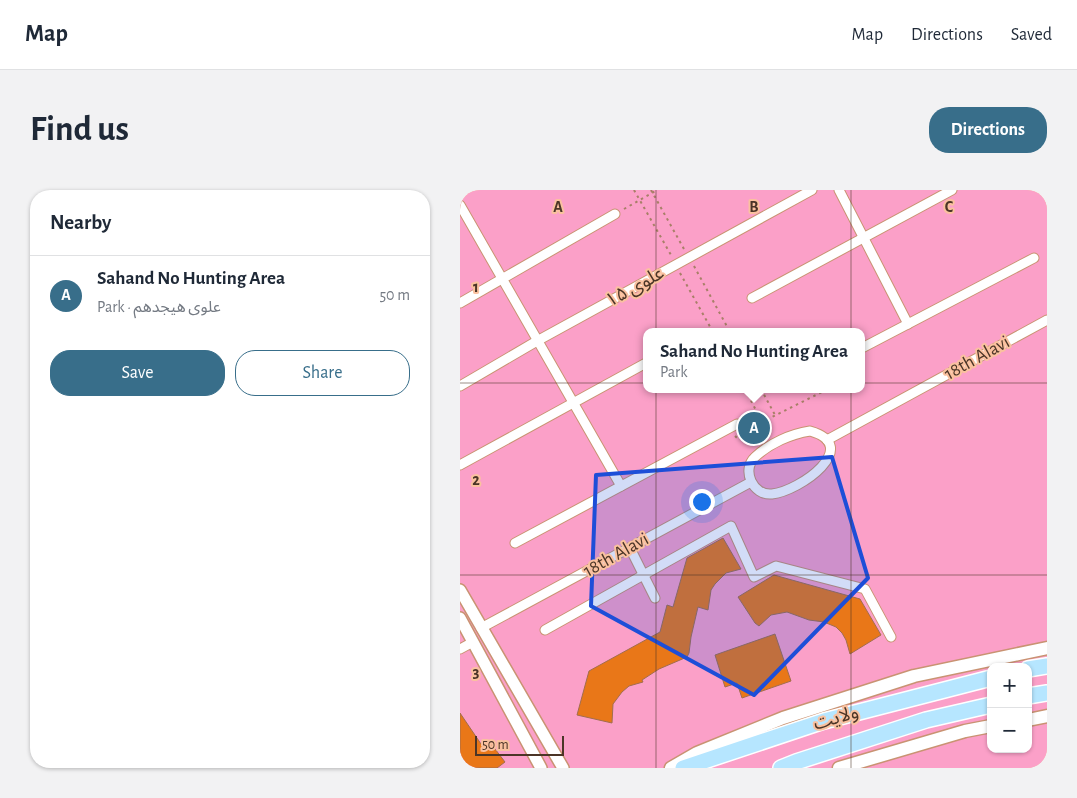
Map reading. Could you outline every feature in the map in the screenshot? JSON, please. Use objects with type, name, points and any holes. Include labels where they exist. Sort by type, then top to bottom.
[{"type":"main road","points":[[671,768],[697,753],[783,718],[914,676],[1047,648]]},
{"type":"main road","points":[[1032,669],[1047,666]]},
{"type":"main road","name":"ولایت","points":[[683,768],[824,721],[987,679]]},
{"type":"main road","points":[[1032,695],[1047,693]]},
{"type":"main road","name":"ولایت","points":[[781,768],[926,720],[987,706]]},
{"type":"main road","points":[[1032,719],[1047,716]]},
{"type":"main road","points":[[839,768],[965,731],[987,727]]},
{"type":"street","name":"علوی ۱۵","points":[[460,386],[537,341],[812,190]]},
{"type":"street","points":[[839,190],[908,324]]},
{"type":"street","points":[[752,298],[952,190]]},
{"type":"street","points":[[460,205],[621,486]]},
{"type":"street","points":[[460,303],[615,214]]},
{"type":"street","points":[[865,346],[1034,258]]},
{"type":"street","name":"18th Alavi","points":[[827,440],[1047,320]]},
{"type":"street","points":[[460,466],[643,366]]},
{"type":"street","points":[[515,542],[734,426]]},
{"type":"street","points":[[810,431],[822,434],[827,440],[830,449],[826,463],[801,484],[772,494],[761,493],[751,482],[749,470],[754,457],[782,440],[795,433],[810,431]]},
{"type":"street","name":"18th Alavi","points":[[481,628],[751,482]]},
{"type":"street","points":[[545,630],[730,526],[754,577],[776,566],[865,589],[891,637]]},
{"type":"street","points":[[630,548],[655,598]]},
{"type":"street","points":[[460,590],[563,768]]},
{"type":"street","points":[[460,618],[541,768]]},
{"type":"street","points":[[460,649],[473,642]]},
{"type":"path","points":[[615,214],[656,190]]},
{"type":"path","points":[[747,393],[762,422]]},
{"type":"path","points":[[763,393],[775,415]]},
{"type":"path","points":[[734,426],[738,439],[762,422],[820,393]]},
{"type":"highlighted area","points":[[832,457],[868,578],[754,695],[591,606],[596,475]]},
{"type":"shaded area","points":[[460,190],[1047,190],[1047,768],[460,768]]},
{"type":"building","points":[[723,538],[741,569],[726,573],[715,584],[711,590],[708,610],[698,607],[687,657],[659,669],[642,680],[643,682],[629,686],[622,692],[613,704],[612,723],[577,715],[589,671],[660,632],[667,605],[673,607],[687,558]]},
{"type":"building","points":[[774,575],[860,599],[881,635],[850,654],[842,633],[836,627],[824,622],[809,620],[787,612],[771,615],[759,626],[738,597]]},
{"type":"building","points":[[775,634],[791,681],[742,698],[737,683],[725,687],[715,655]]},
{"type":"building","points":[[460,713],[481,744],[492,745],[505,762],[497,768],[460,768]]},
{"type":"place","name":"Sahand No Hunting Area","points":[[754,428]]}]
